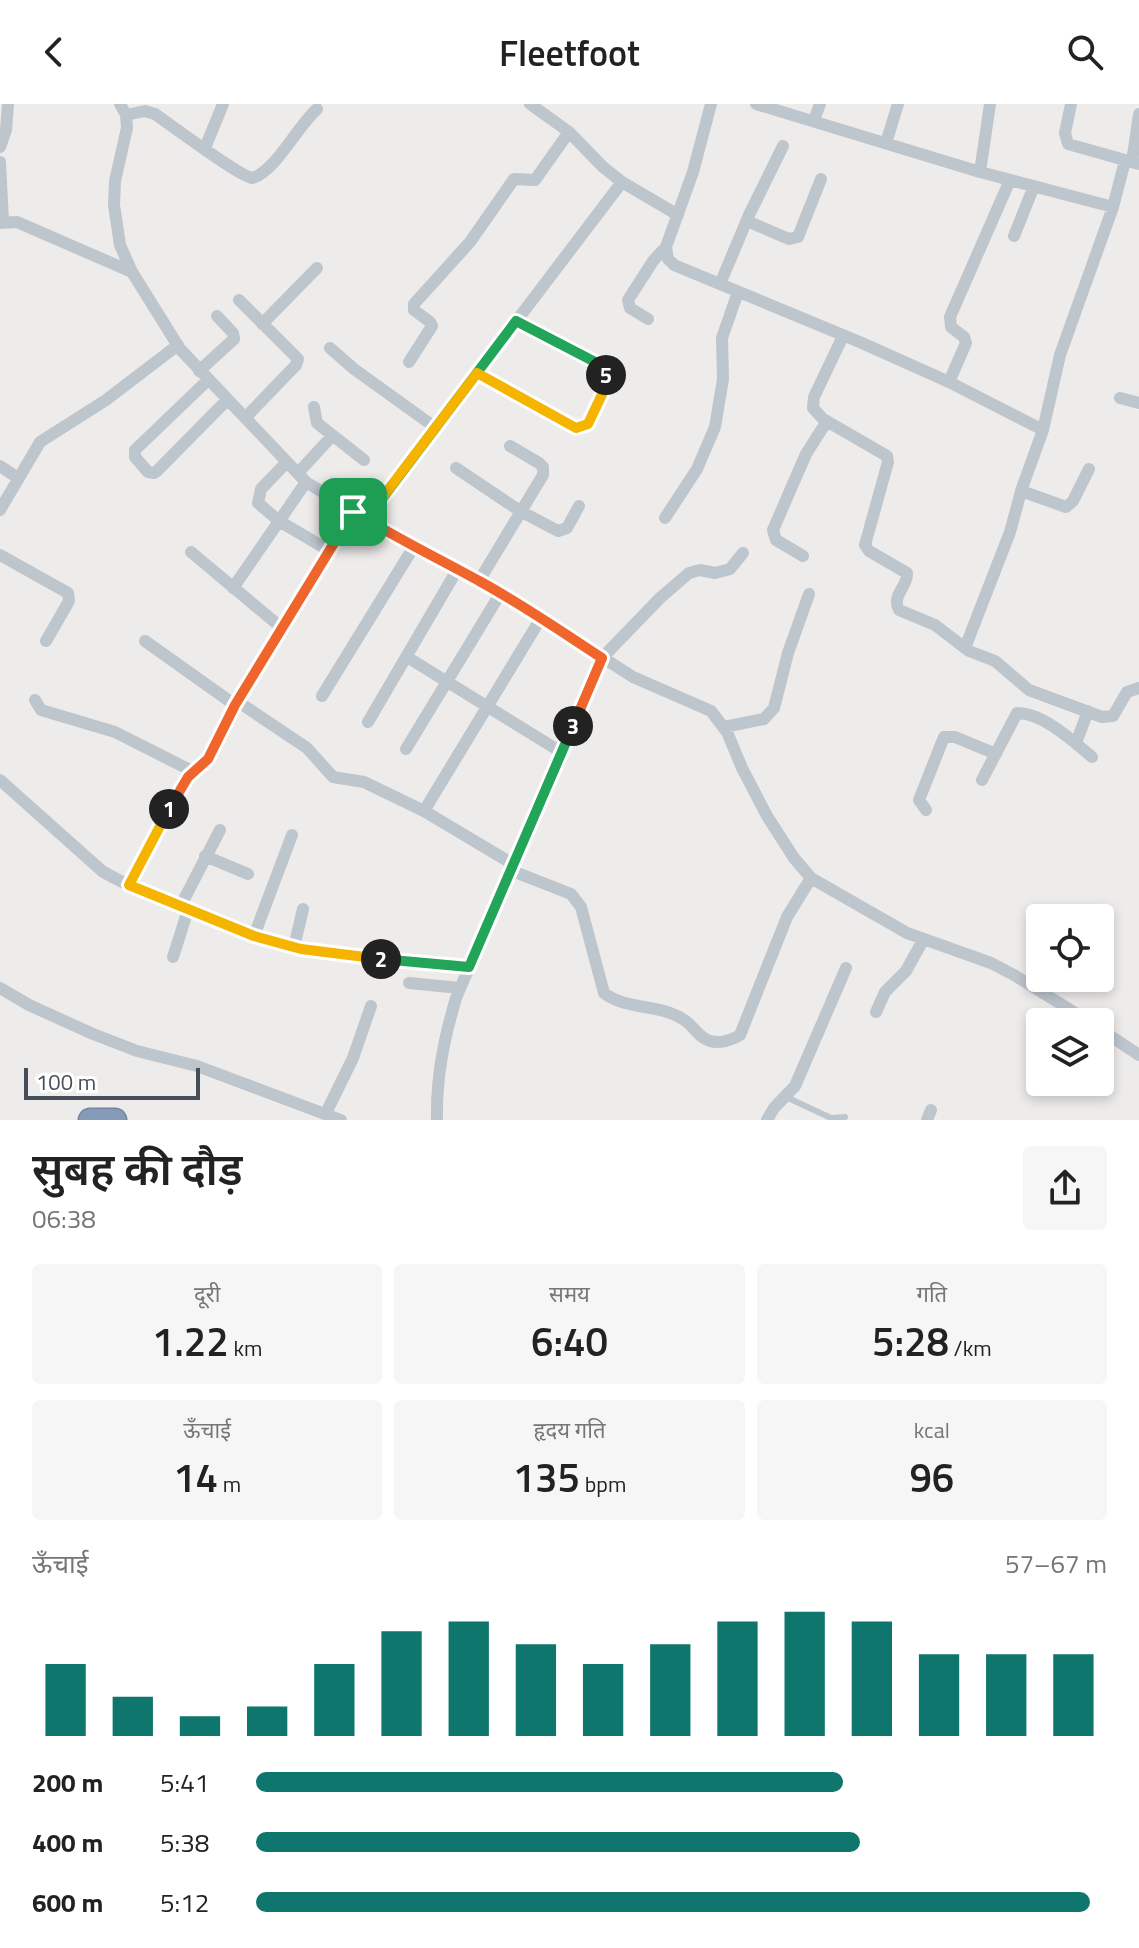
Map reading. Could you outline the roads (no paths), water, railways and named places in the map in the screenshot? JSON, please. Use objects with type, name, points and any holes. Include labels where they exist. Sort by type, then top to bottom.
[{"type":"highway","points":[[90,1120],[115,1120]]},
{"type":"street","points":[[0,147],[7,126],[8,104]]},
{"type":"street","points":[[205,148],[223,104]]},
{"type":"street","points":[[530,104],[569,132],[622,182],[678,215]]},
{"type":"street","points":[[648,319],[630,308],[628,300],[653,261],[666,247],[693,172],[711,104]]},
{"type":"street","points":[[756,104],[980,172],[1113,207]]},
{"type":"street","points":[[814,120],[820,104]]},
{"type":"street","points":[[886,143],[898,104]]},
{"type":"street","points":[[980,172],[990,104]]},
{"type":"street","points":[[1071,104],[1065,133],[1068,144],[1132,162]]},
{"type":"street","points":[[317,109],[302,123],[269,169],[253,178],[241,174],[149,112],[123,110],[127,136],[115,181],[114,205],[120,245],[132,272],[178,345],[302,478],[413,548],[479,581],[541,618],[633,677],[711,711],[724,727],[767,816],[811,878],[923,940],[991,963],[1067,1008]]},
{"type":"street","points":[[965,648],[1010,532],[1043,430],[1060,355],[1132,162],[1139,114]]},
{"type":"street","points":[[409,362],[432,326],[414,310],[414,304],[470,242],[514,179],[535,180],[569,132]]},
{"type":"street","points":[[720,284],[783,146]]},
{"type":"street","points":[[0,162],[1,222],[17,222],[132,272]]},
{"type":"street","points":[[747,221],[789,239],[798,237],[821,179]]},
{"type":"street","points":[[949,382],[966,343],[964,337],[951,327],[949,320],[1010,180]]},
{"type":"street","points":[[366,519],[622,182]]},
{"type":"street","points":[[1014,236],[1034,186]]},
{"type":"street","points":[[666,247],[668,259],[674,265],[949,382],[1043,430]]},
{"type":"street","points":[[262,324],[317,268]]},
{"type":"street","points":[[665,518],[697,469],[715,427],[723,379],[722,338],[738,292]]},
{"type":"street","points":[[239,300],[297,356],[298,362],[245,418]]},
{"type":"street","points":[[217,316],[233,333],[234,339],[134,452],[148,472],[157,471],[227,400]]},
{"type":"street","points":[[477,373],[576,428],[588,424],[606,386],[607,379],[602,367],[516,321]]},
{"type":"street","points":[[843,336],[813,402],[815,413],[887,456],[888,462],[865,545],[869,551],[907,573],[897,597],[897,607],[902,613],[935,625],[965,648],[995,661],[1029,690],[1102,717],[1113,716],[1127,692],[1139,688]]},
{"type":"street","points":[[0,510],[32,452],[49,435],[106,400],[178,345]]},
{"type":"street","points":[[330,348],[436,428]]},
{"type":"street","points":[[1120,398],[1139,403]]},
{"type":"street","points":[[314,407],[317,423],[364,460]]},
{"type":"street","points":[[803,556],[776,540],[773,530],[806,454],[827,421]]},
{"type":"street","points":[[233,588],[332,436]]},
{"type":"street","points":[[479,581],[543,470],[539,463],[510,446]]},
{"type":"street","points":[[287,462],[261,489],[257,498],[261,507],[330,551]]},
{"type":"street","points":[[0,466],[18,478]]},
{"type":"street","points":[[456,468],[553,529],[563,531],[579,506]]},
{"type":"street","points":[[1021,491],[1066,507],[1073,501],[1089,469]]},
{"type":"street","points":[[129,885],[182,785],[208,759],[236,703],[353,512]]},
{"type":"street","points":[[322,696],[413,548]]},
{"type":"street","points":[[191,552],[283,629]]},
{"type":"street","points":[[437,1120],[436,1096],[442,1047],[460,988],[602,658],[689,573],[696,570],[715,573],[730,569],[743,553]]},
{"type":"street","points":[[0,555],[68,593],[69,601],[46,641]]},
{"type":"street","points":[[368,722],[457,570]]},
{"type":"street","points":[[406,749],[500,594]]},
{"type":"street","points":[[724,727],[764,719],[774,708],[788,653],[809,594]]},
{"type":"street","points":[[424,811],[541,618]]},
{"type":"street","points":[[145,641],[307,748],[328,774],[364,782],[424,811],[512,867],[576,899],[581,907],[604,993],[614,1000],[681,1017],[701,1037],[714,1042],[740,1035],[787,917],[811,878]]},
{"type":"street","points":[[407,657],[561,752]]},
{"type":"street","points":[[35,700],[41,710],[115,732],[194,772]]},
{"type":"street","points":[[1076,743],[1088,711]]},
{"type":"street","points":[[982,780],[1014,715],[1021,712],[1043,721],[1092,757]]},
{"type":"street","points":[[926,810],[919,803],[920,797],[944,737],[955,737],[996,754]]},
{"type":"street","points":[[0,780],[102,871],[184,909],[254,936],[294,947],[352,957],[469,967]]},
{"type":"street","points":[[173,957],[184,909],[205,856],[220,830]]},
{"type":"street","points":[[254,936],[292,835]]},
{"type":"street","points":[[205,856],[248,874]]},
{"type":"street","points":[[294,947],[303,909]]},
{"type":"street","points":[[876,1012],[890,984],[906,971],[923,940]]},
{"type":"street","points":[[767,1120],[795,1086],[846,968]]},
{"type":"street","points":[[409,983],[460,988]]},
{"type":"street","points":[[0,988],[29,1005],[103,1038],[137,1051],[197,1066],[341,1120]]},
{"type":"street","points":[[326,1113],[349,1068],[371,1006]]},
{"type":"street","points":[[1114,1038],[1139,1055]]},
{"type":"lane","points":[[786,1097],[831,1118],[845,1117]]}]
